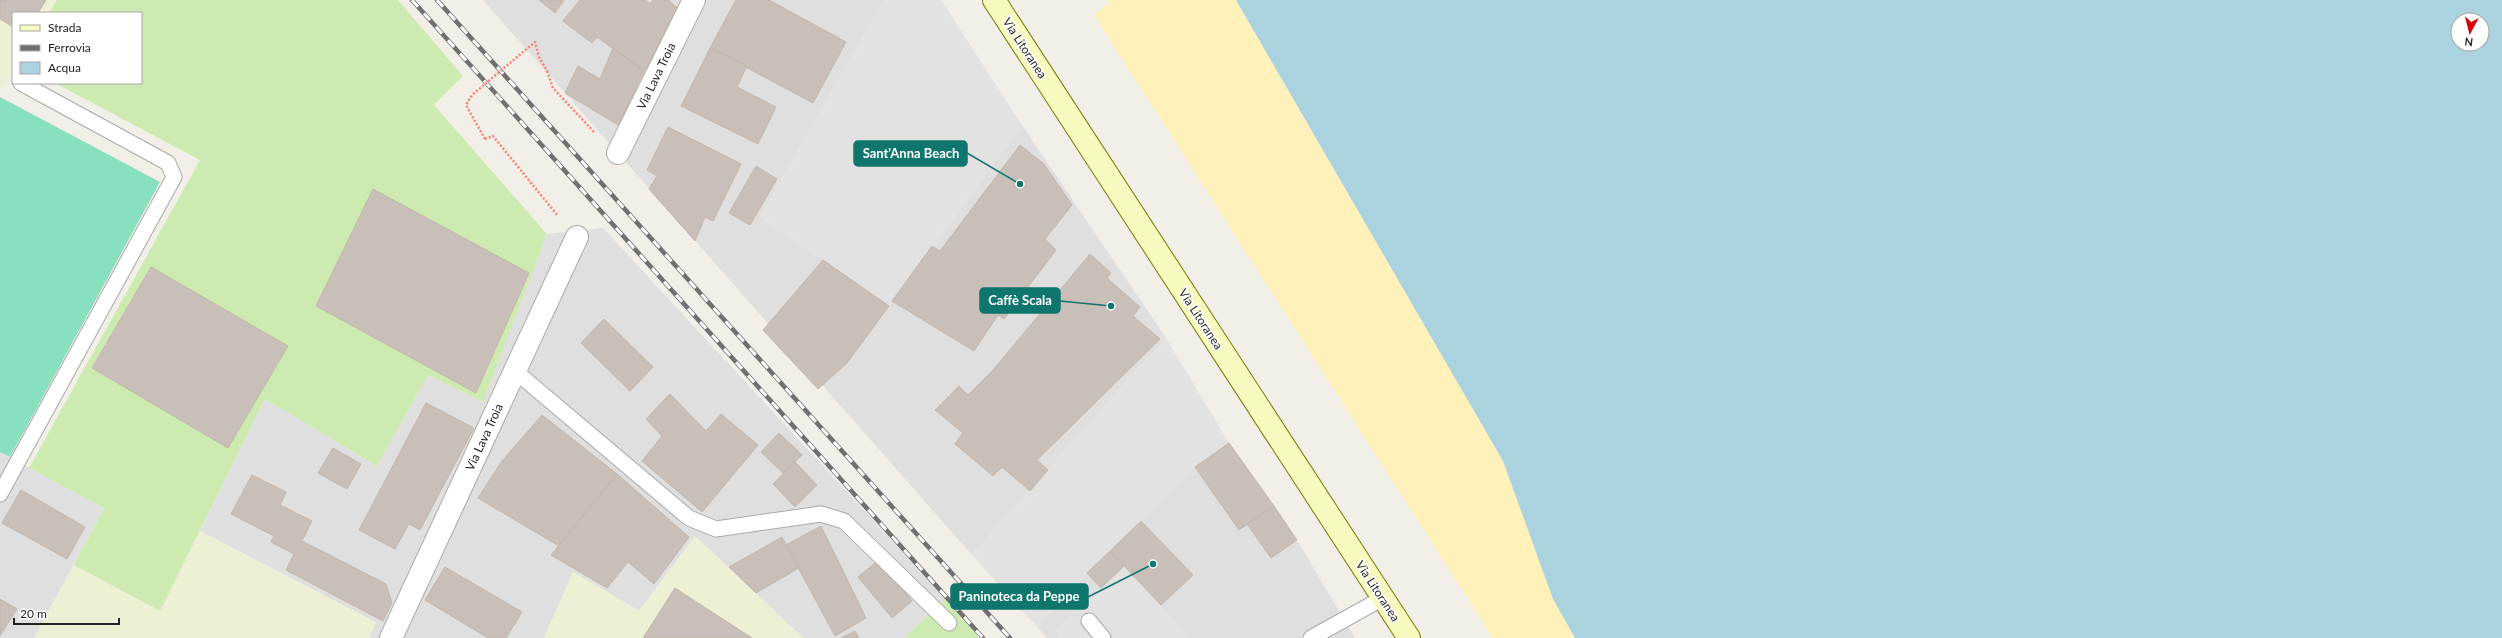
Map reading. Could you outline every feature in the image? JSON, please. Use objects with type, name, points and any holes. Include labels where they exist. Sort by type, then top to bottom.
[{"type":"street","name":"Via Lava Troia","points":[[618,153],[694,0]]},
{"type":"street","name":"Via Litoranea","points":[[994,0],[1409,638]]},
{"type":"street","name":"Via Lava Troia","points":[[391,638],[577,237]]},
{"type":"lane","points":[[0,494],[174,177],[168,162],[23,84]]},
{"type":"lane","points":[[515,371],[689,518],[716,529],[821,514],[844,521],[949,623]]},
{"type":"lane","points":[[1311,638],[1383,598]]},
{"type":"lane","points":[[1089,621],[1103,638]]},
{"type":"path","points":[[577,237],[493,136],[486,139],[466,105],[472,96],[535,42],[539,57],[547,71],[553,88],[618,153]]},
{"type":"shaded area","points":[[483,0],[884,0],[760,217],[889,306],[1022,125],[1166,338],[972,555]]},
{"type":"shaded area","points":[[884,0],[941,0],[1022,125],[889,306],[760,217]]},
{"type":"shaded area","points":[[603,228],[946,599],[904,638],[803,638],[695,536],[639,611],[573,572],[544,638],[369,638],[376,622],[200,531],[265,399],[377,466],[428,375],[483,402],[547,234]]},
{"type":"shaded area","points":[[1166,338],[1229,443],[1195,467],[1087,573],[1037,627],[972,555]]},
{"type":"shaded area","points":[[1229,443],[1297,540],[1355,638],[1047,638],[1037,627],[1087,573],[1195,467]]},
{"type":"shaded area","points":[[0,452],[104,508],[34,638],[0,638]]},
{"type":"shaded area","points":[[1124,566],[1190,638],[1059,638],[1053,631]]},
{"type":"green space","points":[[0,0],[57,0],[50,12],[12,12],[12,73],[0,92]]},
{"type":"green space","points":[[57,0],[398,0],[463,76],[434,105],[547,234],[483,402],[428,375],[377,466],[265,399],[160,611],[74,565],[104,508],[29,468],[200,160],[57,84],[142,84],[142,12],[50,12]]},
{"type":"green space","points":[[0,97],[160,182],[10,457],[0,452]]},
{"type":"green space","points":[[200,531],[376,623],[369,638],[34,638],[74,565],[160,611]]},
{"type":"green space","points":[[695,536],[803,638],[544,638],[573,572],[639,611]]},
{"type":"green space","points":[[946,599],[979,638],[904,638]]},
{"type":"sand","points":[[1108,0],[1236,0],[1503,461],[1553,599],[1575,638],[1493,638],[1094,15],[1109,3]]},
{"type":"water","points":[[1236,0],[2502,0],[2502,638],[1575,638],[1553,599],[1503,461]]},
{"type":"building","points":[[0,0],[46,0],[39,12],[12,12],[12,26],[0,19]]},
{"type":"building","points":[[539,0],[564,0],[555,13]]},
{"type":"building","points":[[580,0],[646,0],[650,4],[653,0],[668,0],[680,10],[644,71],[597,37],[592,43],[563,21]]},
{"type":"building","points":[[736,0],[769,0],[846,42],[813,103],[710,48]]},
{"type":"building","points":[[613,48],[644,71],[618,125],[565,93],[578,66],[600,79]]},
{"type":"building","points":[[710,48],[747,66],[737,87],[776,107],[758,144],[681,106]]},
{"type":"building","points":[[668,127],[741,164],[713,221],[705,217],[695,241],[649,189],[657,176],[647,170]]},
{"type":"building","points":[[1020,145],[1044,164],[1072,205],[1045,239],[1056,250],[1004,319],[998,315],[974,351],[892,301],[932,246],[940,251]]},
{"type":"building","points":[[756,166],[777,179],[750,225],[729,213]]},
{"type":"building","points":[[373,189],[529,273],[476,393],[316,306]]},
{"type":"building","points":[[1090,254],[1111,273],[1107,278],[1140,307],[1133,316],[1160,339],[1037,460],[1048,470],[1030,491],[1002,467],[993,476],[955,444],[963,433],[935,410],[959,386],[968,395],[993,370]]},
{"type":"building","points":[[823,260],[889,306],[847,363],[818,389],[763,330]]},
{"type":"building","points":[[151,267],[288,346],[228,448],[92,368]]},
{"type":"building","points":[[604,319],[653,367],[630,391],[581,343]]},
{"type":"building","points":[[670,394],[706,431],[721,414],[758,445],[702,512],[642,461],[662,436],[646,419]]},
{"type":"building","points":[[426,403],[474,428],[420,530],[409,524],[395,549],[359,530]]},
{"type":"building","points":[[542,415],[617,474],[559,546],[478,498],[502,461]]},
{"type":"building","points":[[779,433],[802,455],[783,473],[761,452]]},
{"type":"building","points":[[1229,443],[1274,506],[1239,530],[1195,467]]},
{"type":"building","points":[[333,448],[361,464],[347,489],[318,473]]},
{"type":"building","points":[[795,462],[817,485],[795,507],[773,484]]},
{"type":"building","points":[[617,474],[689,537],[654,584],[628,562],[607,588],[551,555]]},
{"type":"building","points":[[252,475],[286,492],[280,505],[312,521],[302,541],[386,584],[392,603],[383,621],[286,570],[294,554],[271,542],[274,536],[231,514]]},
{"type":"building","points":[[21,490],[85,527],[67,559],[2,523]]},
{"type":"building","points":[[1274,506],[1297,540],[1271,558],[1247,524]]},
{"type":"building","points":[[1141,521],[1193,575],[1161,605],[1110,551]]},
{"type":"building","points":[[821,526],[866,618],[835,636],[786,545]]},
{"type":"building","points":[[782,537],[799,568],[756,593],[729,567]]},
{"type":"building","points":[[1110,551],[1124,566],[1101,588],[1087,573]]},
{"type":"building","points":[[879,560],[912,601],[892,618],[858,577]]},
{"type":"building","points":[[445,567],[522,612],[506,638],[488,638],[425,600]]},
{"type":"building","points":[[675,588],[752,638],[643,638]]},
{"type":"building","points":[[0,599],[17,609],[0,636]]},
{"type":"building","points":[[855,631],[859,638],[841,638]]},
{"type":"railway","points":[[412,0],[983,638]]},
{"type":"railway","points":[[437,0],[1010,638]]},
{"type":"place","name":"Sant'Anna Beach","points":[[1020,184]]},
{"type":"place","name":"Caffè Scala","points":[[1111,306]]},
{"type":"place","name":"Paninoteca da Peppe","points":[[1153,564]]}]
